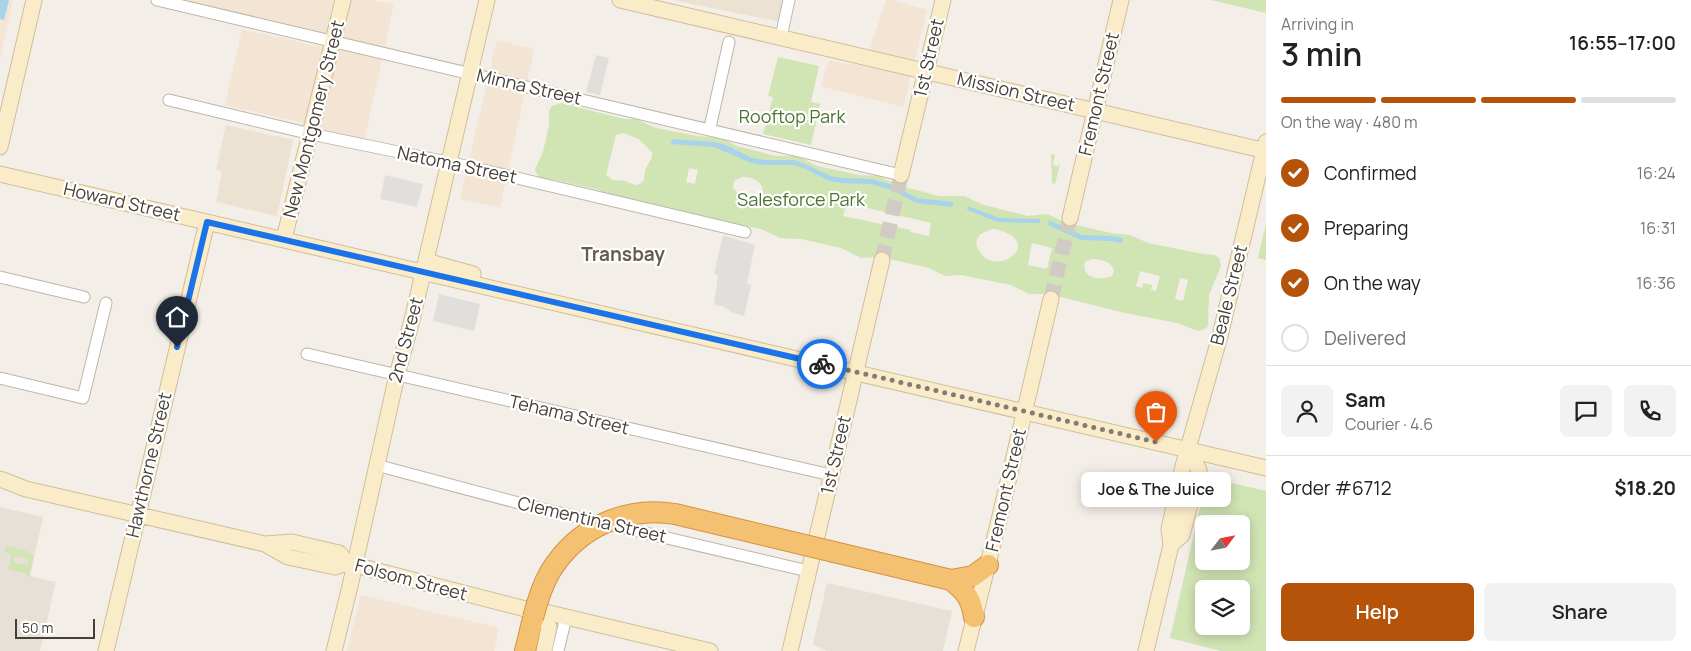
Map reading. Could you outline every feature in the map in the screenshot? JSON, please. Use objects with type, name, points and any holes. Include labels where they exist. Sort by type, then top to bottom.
[{"type":"highway","points":[[525,651],[540,595],[547,578],[557,562],[574,544],[593,529],[634,513],[675,514],[951,580],[973,576],[988,565]]},
{"type":"highway","points":[[951,580],[967,594],[972,604],[974,617]]},
{"type":"main road","points":[[0,146],[34,0]]},
{"type":"main road","name":"New Montgomery Street","points":[[284,239],[343,0]]},
{"type":"main road","name":"2nd Street","points":[[334,651],[351,564],[425,267],[487,0]]},
{"type":"main road","name":"Mission Street","points":[[620,0],[1095,110],[1265,147]]},
{"type":"main road","name":"1st Street","points":[[901,175],[943,0]]},
{"type":"main road","name":"Fremont Street","points":[[1070,218],[1121,0]]},
{"type":"main road","name":"Beale Street","points":[[1146,651],[1171,545],[1170,529],[1188,449],[1220,336],[1265,147]]},
{"type":"main road","name":"Howard Street","points":[[0,174],[284,239],[425,267],[526,296],[1266,468]]},
{"type":"main road","name":"Hawthorne Street","points":[[106,651],[207,222]]},
{"type":"main road","name":"1st Street","points":[[790,651],[882,260]]},
{"type":"main road","name":"Fremont Street","points":[[966,651],[1051,299]]},
{"type":"main road","name":"Folsom Street","points":[[0,479],[26,490]]},
{"type":"main road","name":"Folsom Street","points":[[0,486],[26,490],[266,544],[288,557],[335,567],[351,564],[537,612],[541,611],[710,651]]},
{"type":"main road","points":[[537,612],[548,626],[544,651]]},
{"type":"street","name":"Minna Street","points":[[157,0],[901,175]]},
{"type":"street","points":[[781,37],[789,0]]},
{"type":"street","points":[[711,122],[729,42]]},
{"type":"street","name":"Natoma Street","points":[[169,100],[310,134],[535,182],[745,232]]},
{"type":"street","points":[[0,277],[84,297]]},
{"type":"street","points":[[0,378],[83,398],[106,303]]},
{"type":"street","name":"Tehama Street","points":[[306,354],[831,475]]},
{"type":"street","name":"Clementina Street","points":[[376,465],[530,506],[808,571]]},
{"type":"street","points":[[558,651],[566,617]]},
{"type":"shaded area","points":[[0,0],[13,0],[0,60]]},
{"type":"shaded area","points":[[190,0],[334,0],[325,35],[189,4]]},
{"type":"shaded area","points":[[349,0],[370,0],[394,4],[364,142],[295,121],[225,105],[242,29],[338,50]]},
{"type":"shaded area","points":[[672,0],[785,0],[780,22]]},
{"type":"shaded area","points":[[886,0],[927,10],[903,107],[821,86],[829,61],[864,66]]},
{"type":"shaded area","points":[[497,40],[534,49],[500,207],[460,199]]},
{"type":"shaded area","points":[[596,55],[609,58],[600,95],[586,92]]},
{"type":"shaded area","points":[[226,125],[293,140],[277,216],[216,202],[222,172],[216,170]]},
{"type":"shaded area","points":[[385,175],[423,184],[417,207],[380,199]]},
{"type":"shaded area","points":[[723,235],[755,245],[747,284],[751,285],[744,316],[733,313],[722,306],[714,305],[718,275],[714,274]]},
{"type":"shaded area","points":[[439,294],[480,304],[474,331],[433,321]]},
{"type":"shaded area","points":[[0,507],[43,517],[30,576],[56,582],[40,651],[0,651]]},
{"type":"shaded area","points":[[827,583],[952,611],[943,651],[827,651],[813,644]]},
{"type":"shaded area","points":[[361,595],[499,628],[494,651],[347,651]]},
{"type":"green space","points":[[1211,0],[1266,0],[1266,13]]},
{"type":"green space","name":"Rooftop Park","points":[[778,57],[819,66],[811,102],[820,104],[811,145],[763,134],[773,97],[768,96]]},
{"type":"green space","name":"Salesforce Park","points":[[561,103],[624,119],[636,119],[656,128],[697,136],[721,138],[737,146],[775,156],[798,156],[817,166],[859,175],[879,176],[897,185],[939,196],[964,196],[984,205],[1028,216],[1047,214],[1067,223],[1111,233],[1130,235],[1148,243],[1215,255],[1219,258],[1221,266],[1209,295],[1208,326],[1198,331],[1177,323],[1125,313],[1049,294],[1029,294],[1011,285],[961,275],[945,276],[929,268],[880,257],[861,258],[841,248],[801,239],[780,238],[761,229],[720,220],[694,217],[678,210],[660,209],[639,200],[624,201],[615,199],[595,189],[556,180],[542,179],[535,171],[543,152],[549,125],[549,111],[552,106]],"holes":[[[623,133],[639,139],[652,152],[652,157],[645,170],[644,180],[640,184],[635,185],[625,181],[613,180],[606,175],[616,135]],[[689,168],[698,170],[695,184],[686,182]],[[742,177],[751,178],[760,183],[763,191],[760,196],[745,196],[735,190],[733,187],[734,181]],[[847,203],[931,223],[929,236],[910,232],[911,230],[843,216]],[[995,229],[1010,235],[1017,242],[1017,249],[1013,256],[1005,260],[995,261],[986,258],[978,249],[977,241],[978,237],[987,231]],[[1032,243],[1052,248],[1047,269],[1028,265]],[[1092,259],[1102,260],[1112,266],[1114,269],[1113,275],[1103,278],[1093,277],[1086,272],[1085,262]],[[1140,271],[1160,276],[1156,291],[1151,290],[1152,285],[1143,283],[1142,288],[1136,286]],[[1180,278],[1188,280],[1183,301],[1175,299]]]},
{"type":"green space","points":[[1051,154],[1055,155],[1054,166],[1060,164],[1055,184],[1052,183]]},
{"type":"green space","points":[[1266,223],[1266,260],[1258,258]]},
{"type":"green space","points":[[1207,477],[1266,491],[1266,651],[1221,651],[1170,638],[1195,529],[1195,570],[1250,570],[1250,515],[1198,515]]},
{"type":"green space","points":[[6,546],[27,551],[27,553],[34,555],[29,577],[26,576],[27,574],[8,569],[12,554],[4,552]],"holes":[[[15,556],[29,559],[27,565],[13,562]]]},
{"type":"water","points":[[0,0],[9,0],[4,20],[0,19]]},
{"type":"water","points":[[672,139],[715,142],[726,145],[752,158],[794,160],[831,176],[872,179],[893,185],[917,198],[954,202],[952,207],[916,203],[892,190],[871,184],[829,181],[804,168],[793,165],[751,163],[714,147],[671,144]]},
{"type":"water","points":[[968,206],[999,218],[1040,219],[1040,223],[998,222],[967,210]]},
{"type":"water","points":[[1049,220],[1082,235],[1123,238],[1122,243],[1081,240],[1048,225]]},
{"type":"tunnel","points":[[882,260],[901,175]]},
{"type":"tunnel","points":[[1051,299],[1070,218]]},
{"type":"way so far","points":[[822,364],[1156,442]]},
{"type":"place","name":"Joe & The Juice","points":[[1156,442]]},
{"type":"district","name":"Transbay","points":[[623,254]]},
{"type":"route","points":[[177,347],[207,222],[822,364]]}]
